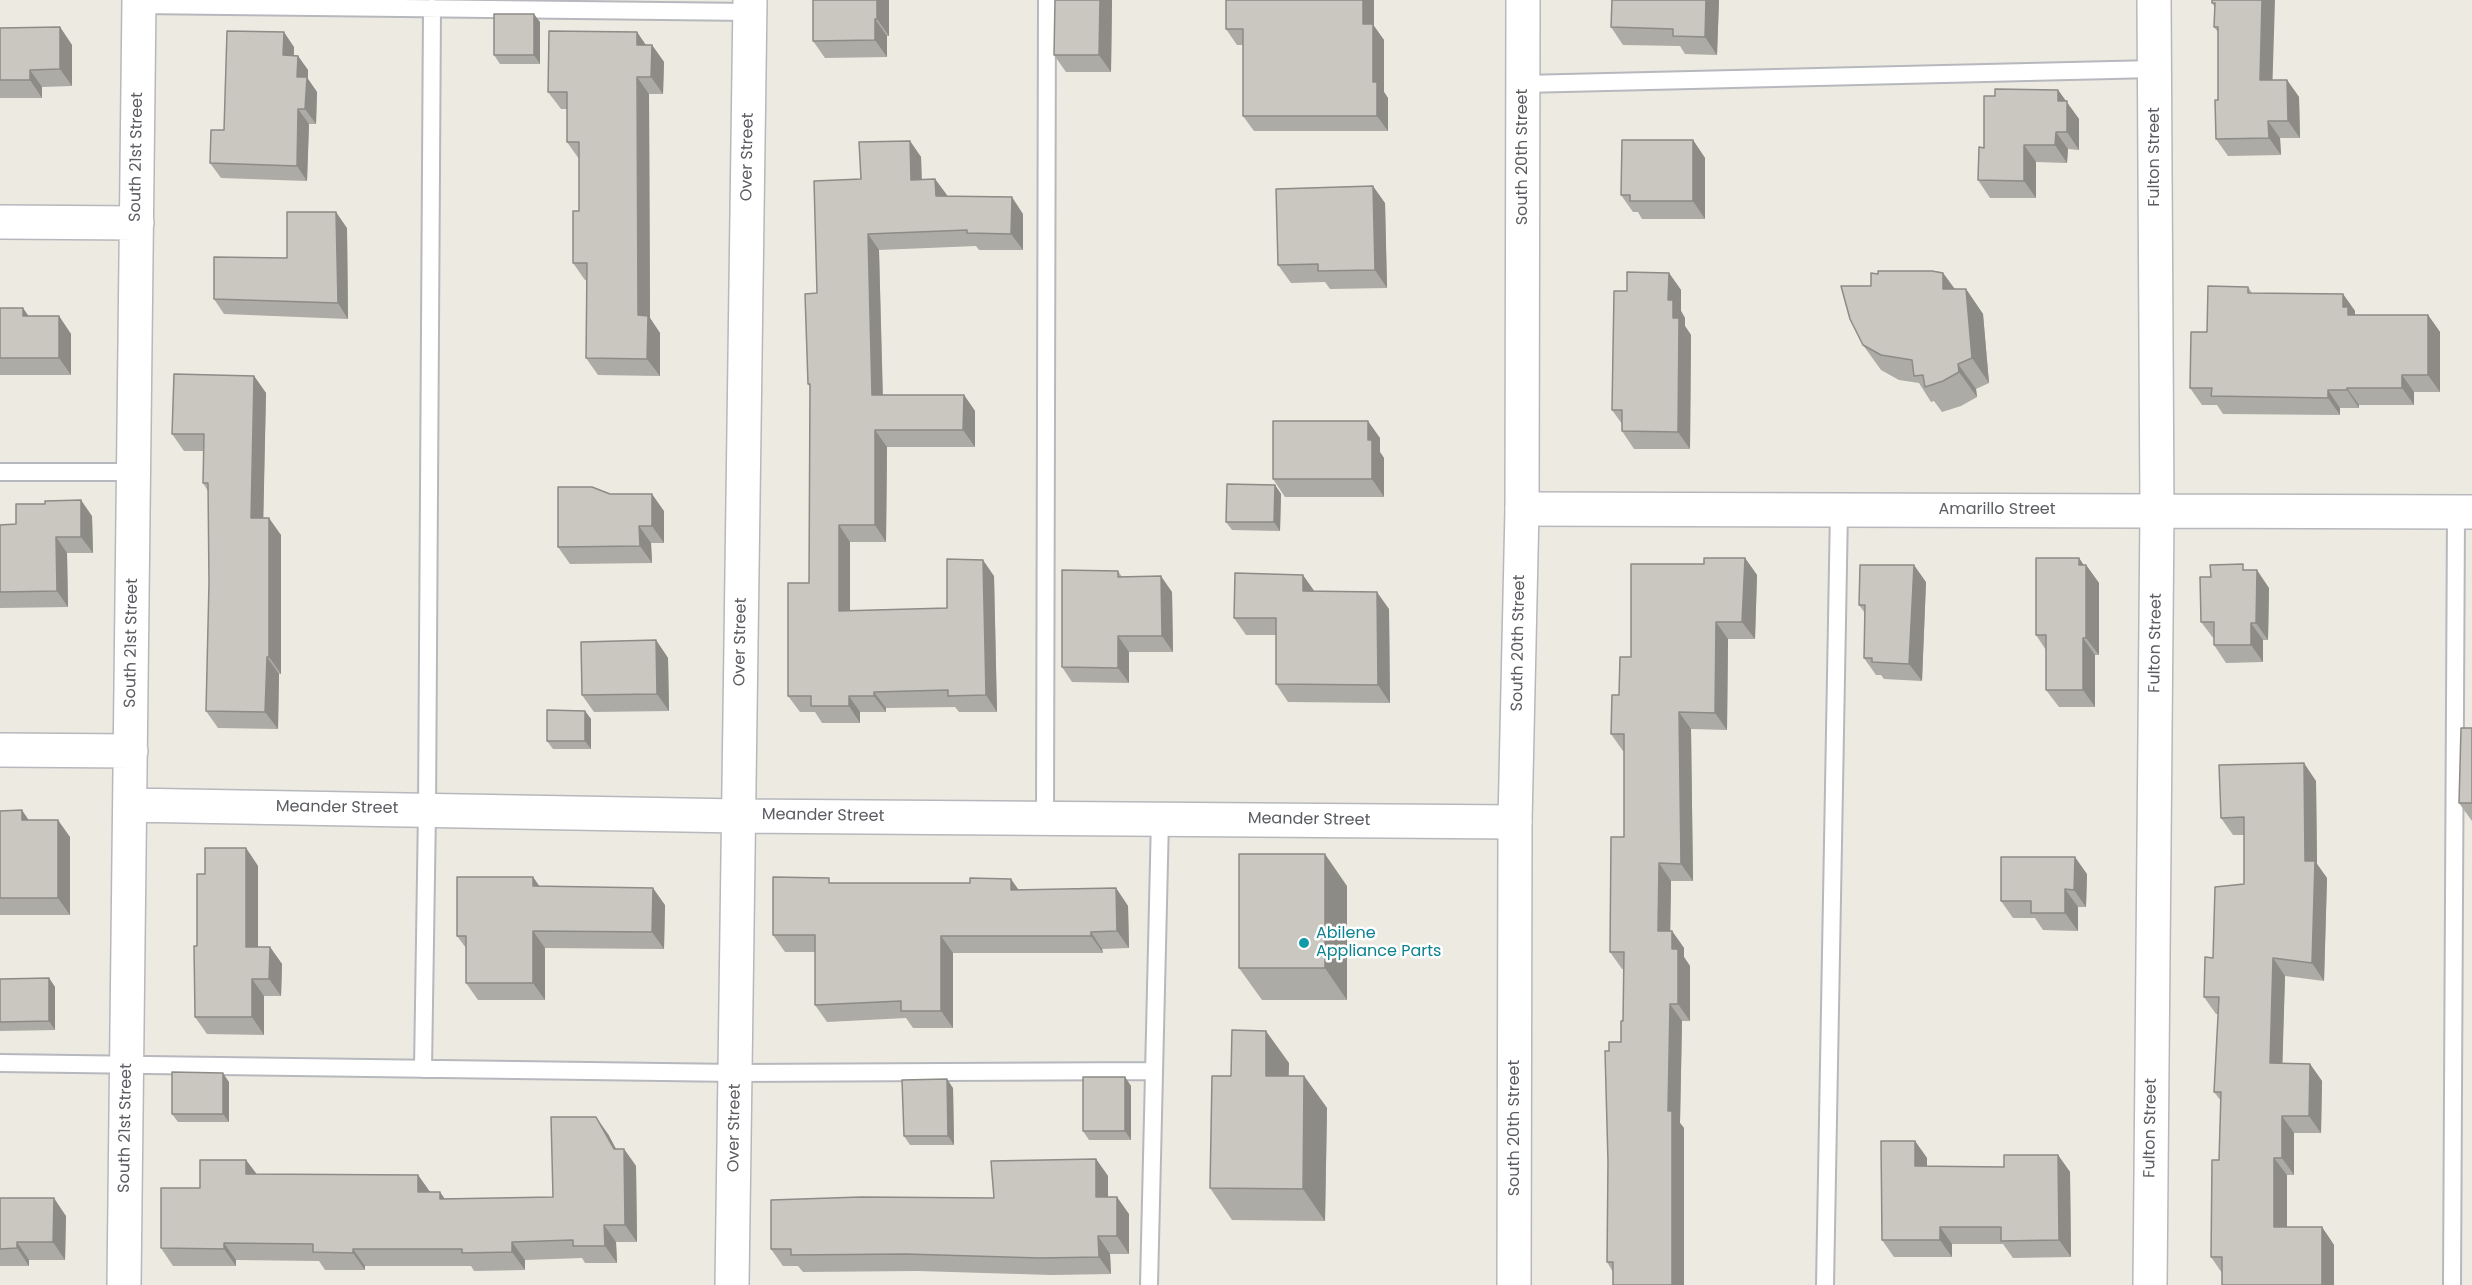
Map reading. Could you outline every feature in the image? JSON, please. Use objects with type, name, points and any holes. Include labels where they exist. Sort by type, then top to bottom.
[{"type":"street","name":"South 20th Street","points":[[1514,1285],[1515,822],[1522,509],[1523,0]]},
{"type":"street","name":"Fulton Street","points":[[2150,1285],[2157,511],[2154,0]]},
{"type":"street","name":"South 21st Street","points":[[124,1285],[139,2]]},
{"type":"street","name":"Over Street","points":[[732,1285],[750,6]]},
{"type":"street","points":[[0,222],[137,223]]},
{"type":"street","name":"Amarillo Street","points":[[1522,509],[2464,512]]},
{"type":"street","points":[[0,750],[131,751]]},
{"type":"street","name":"Meander Street","points":[[130,805],[739,816],[1515,822]]},
{"type":"lane","points":[[1045,818],[1047,0]]},
{"type":"lane","points":[[139,2],[432,8],[750,6]]},
{"type":"lane","points":[[423,1069],[427,810],[432,8]]},
{"type":"lane","points":[[1523,84],[2154,69]]},
{"type":"lane","points":[[0,472],[134,472]]},
{"type":"lane","points":[[1825,1285],[1839,510]]},
{"type":"lane","points":[[2452,1285],[2464,512]]},
{"type":"lane","points":[[1149,1285],[1160,819]]},
{"type":"lane","points":[[0,1063],[736,1073],[1154,1071]]},
{"type":"building","points":[[813,0],[877,0],[875,40],[813,41]]},
{"type":"building","points":[[1055,0],[1100,0],[1099,55],[1054,55]]},
{"type":"building","points":[[1226,0],[1363,0],[1363,24],[1373,24],[1373,82],[1377,82],[1377,116],[1243,116],[1243,29],[1226,29]]},
{"type":"building","points":[[1612,0],[1706,0],[1705,37],[1673,36],[1673,29],[1611,27]]},
{"type":"building","points":[[2212,0],[2262,0],[2260,80],[2287,80],[2288,121],[2268,121],[2269,138],[2216,139],[2218,27],[2214,27],[2215,3],[2212,3]]},
{"type":"building","points":[[494,14],[534,14],[534,55],[494,55]]},
{"type":"building","points":[[60,27],[60,69],[30,70],[30,80],[0,80],[0,28]]},
{"type":"building","points":[[227,31],[284,32],[283,55],[298,56],[297,77],[307,77],[305,109],[298,109],[297,166],[210,163],[211,130],[224,130]]},
{"type":"building","points":[[549,31],[637,32],[637,45],[652,45],[651,77],[637,77],[638,315],[648,316],[647,359],[586,358],[587,263],[573,263],[573,211],[579,211],[579,142],[567,142],[567,92],[548,92]]},
{"type":"building","points":[[1995,89],[2058,90],[2058,101],[2067,101],[2067,132],[2056,132],[2055,145],[2024,145],[2024,181],[1978,180],[1979,147],[1984,148],[1984,96],[1995,96]]},
{"type":"building","points":[[1622,140],[1693,140],[1693,201],[1630,201],[1630,195],[1621,195]]},
{"type":"building","points":[[910,141],[911,180],[935,179],[936,196],[1012,197],[1011,234],[967,233],[967,230],[868,234],[872,395],[964,395],[963,430],[875,430],[875,525],[839,525],[839,611],[947,608],[947,559],[983,560],[986,695],[948,696],[948,690],[874,692],[874,696],[849,696],[849,706],[811,706],[811,696],[788,696],[788,583],[809,583],[810,384],[808,384],[805,294],[817,293],[814,181],[861,179],[859,142]]},
{"type":"building","points":[[1373,186],[1375,270],[1318,271],[1318,264],[1278,265],[1276,189]]},
{"type":"building","points":[[287,212],[336,212],[338,303],[214,299],[214,257],[287,258]]},
{"type":"building","points":[[1878,271],[1943,273],[1943,289],[1966,289],[1972,358],[1958,364],[1959,372],[1925,387],[1923,375],[1914,376],[1912,360],[1881,355],[1863,345],[1850,319],[1841,286],[1871,286],[1871,273],[1878,274]]},
{"type":"building","points":[[1627,272],[1669,273],[1668,300],[1673,300],[1673,318],[1679,318],[1678,432],[1622,431],[1622,410],[1612,410],[1614,291],[1627,291]]},
{"type":"building","points":[[2208,286],[2248,287],[2248,293],[2343,294],[2343,307],[2348,307],[2348,315],[2428,315],[2428,375],[2402,375],[2402,388],[2328,390],[2328,398],[2211,396],[2212,388],[2190,388],[2191,332],[2207,332]]},
{"type":"building","points":[[0,308],[23,308],[23,316],[59,316],[59,358],[0,358]]},
{"type":"building","points":[[174,374],[254,376],[251,518],[269,518],[269,657],[267,657],[265,712],[206,711],[209,583],[208,483],[203,483],[204,434],[172,434]]},
{"type":"building","points":[[1273,421],[1368,421],[1368,440],[1372,440],[1372,479],[1273,479]]},
{"type":"building","points":[[1227,484],[1275,485],[1274,522],[1226,522]]},
{"type":"building","points":[[558,487],[592,487],[610,494],[652,494],[652,526],[639,526],[640,546],[558,547]]},
{"type":"building","points":[[81,500],[81,537],[56,537],[57,591],[0,592],[0,525],[16,524],[16,504]]},
{"type":"building","points":[[1704,558],[1745,558],[1742,622],[1716,622],[1715,713],[1679,712],[1681,864],[1659,863],[1658,931],[1672,931],[1672,949],[1678,949],[1678,1004],[1670,1004],[1668,1111],[1672,1111],[1672,1285],[1613,1285],[1613,1262],[1607,1262],[1608,1162],[1605,1051],[1609,1051],[1609,1042],[1621,1042],[1621,1021],[1623,1021],[1624,952],[1610,952],[1611,837],[1624,837],[1624,734],[1611,734],[1612,695],[1619,695],[1620,657],[1631,657],[1631,564],[1704,564]]},
{"type":"building","points":[[2036,558],[2079,558],[2079,565],[2086,565],[2083,690],[2046,690],[2046,635],[2036,635]]},
{"type":"building","points":[[2243,564],[2243,570],[2257,570],[2256,623],[2251,623],[2251,645],[2214,645],[2214,622],[2201,622],[2200,577],[2211,577],[2210,565]]},
{"type":"building","points":[[1860,565],[1914,565],[1909,664],[1872,662],[1872,658],[1864,658],[1865,605],[1859,605]]},
{"type":"building","points":[[1062,570],[1118,571],[1118,577],[1161,576],[1162,636],[1118,636],[1118,668],[1062,667]]},
{"type":"building","points":[[1235,573],[1303,575],[1303,591],[1377,592],[1378,685],[1276,684],[1276,618],[1234,618]]},
{"type":"building","points":[[656,640],[657,694],[582,695],[581,642]]},
{"type":"building","points":[[547,710],[585,711],[585,741],[547,741]]},
{"type":"building","points":[[2461,728],[2472,728],[2472,803],[2459,803]]},
{"type":"building","points":[[2304,763],[2305,861],[2315,861],[2312,963],[2273,958],[2270,1063],[2310,1064],[2309,1116],[2282,1116],[2282,1158],[2274,1158],[2274,1227],[2322,1227],[2322,1285],[2222,1285],[2222,1257],[2211,1257],[2212,1160],[2219,1160],[2221,1092],[2214,1092],[2219,997],[2204,997],[2205,957],[2213,958],[2215,887],[2244,884],[2244,817],[2221,818],[2219,765]]},
{"type":"building","points":[[22,810],[22,820],[58,820],[58,898],[0,898],[0,811]]},
{"type":"building","points":[[205,848],[246,848],[246,947],[270,947],[269,979],[252,979],[252,1017],[195,1017],[194,946],[197,946],[197,874],[205,874]]},
{"type":"building","points":[[1239,854],[1325,854],[1325,968],[1239,968]]},
{"type":"building","points":[[2001,857],[2075,857],[2074,890],[2065,889],[2065,913],[2031,913],[2031,901],[2001,901]]},
{"type":"building","points":[[457,877],[533,877],[533,886],[653,888],[652,932],[533,931],[533,983],[466,983],[466,936],[457,936]]},
{"type":"building","points":[[773,877],[829,878],[829,883],[970,883],[970,878],[1011,879],[1011,890],[1116,888],[1117,931],[1091,932],[1091,936],[941,936],[941,1011],[901,1011],[901,1001],[815,1005],[815,935],[773,935]]},
{"type":"building","points":[[49,978],[49,1021],[0,1022],[0,979]]},
{"type":"building","points":[[1232,1030],[1266,1031],[1266,1076],[1304,1076],[1303,1189],[1210,1188],[1212,1076],[1231,1076]]},
{"type":"building","points":[[172,1072],[223,1073],[223,1114],[172,1114]]},
{"type":"building","points":[[1083,1077],[1125,1077],[1125,1131],[1083,1131]]},
{"type":"building","points":[[947,1079],[948,1136],[904,1136],[902,1080]]},
{"type":"building","points":[[551,1117],[596,1117],[614,1149],[624,1149],[625,1225],[604,1225],[605,1246],[573,1246],[573,1240],[512,1242],[512,1252],[462,1253],[462,1249],[353,1249],[353,1253],[313,1252],[313,1244],[224,1243],[224,1249],[161,1248],[161,1188],[200,1188],[200,1160],[246,1160],[246,1174],[418,1175],[418,1192],[440,1192],[440,1199],[553,1197]]},
{"type":"building","points":[[1881,1141],[1915,1141],[1915,1166],[2004,1167],[2004,1155],[2058,1155],[2059,1240],[2001,1241],[2001,1227],[1940,1227],[1940,1240],[1882,1240]]},
{"type":"building","points":[[1096,1159],[1096,1197],[1117,1197],[1117,1236],[1098,1236],[1099,1257],[791,1255],[791,1249],[771,1249],[771,1200],[861,1197],[994,1198],[991,1161]]},
{"type":"building","points":[[0,1198],[54,1198],[53,1242],[17,1242],[17,1248],[0,1249]]},
{"type":"place","name":"Abilene Appliance Parts","points":[[1304,943]]}]
